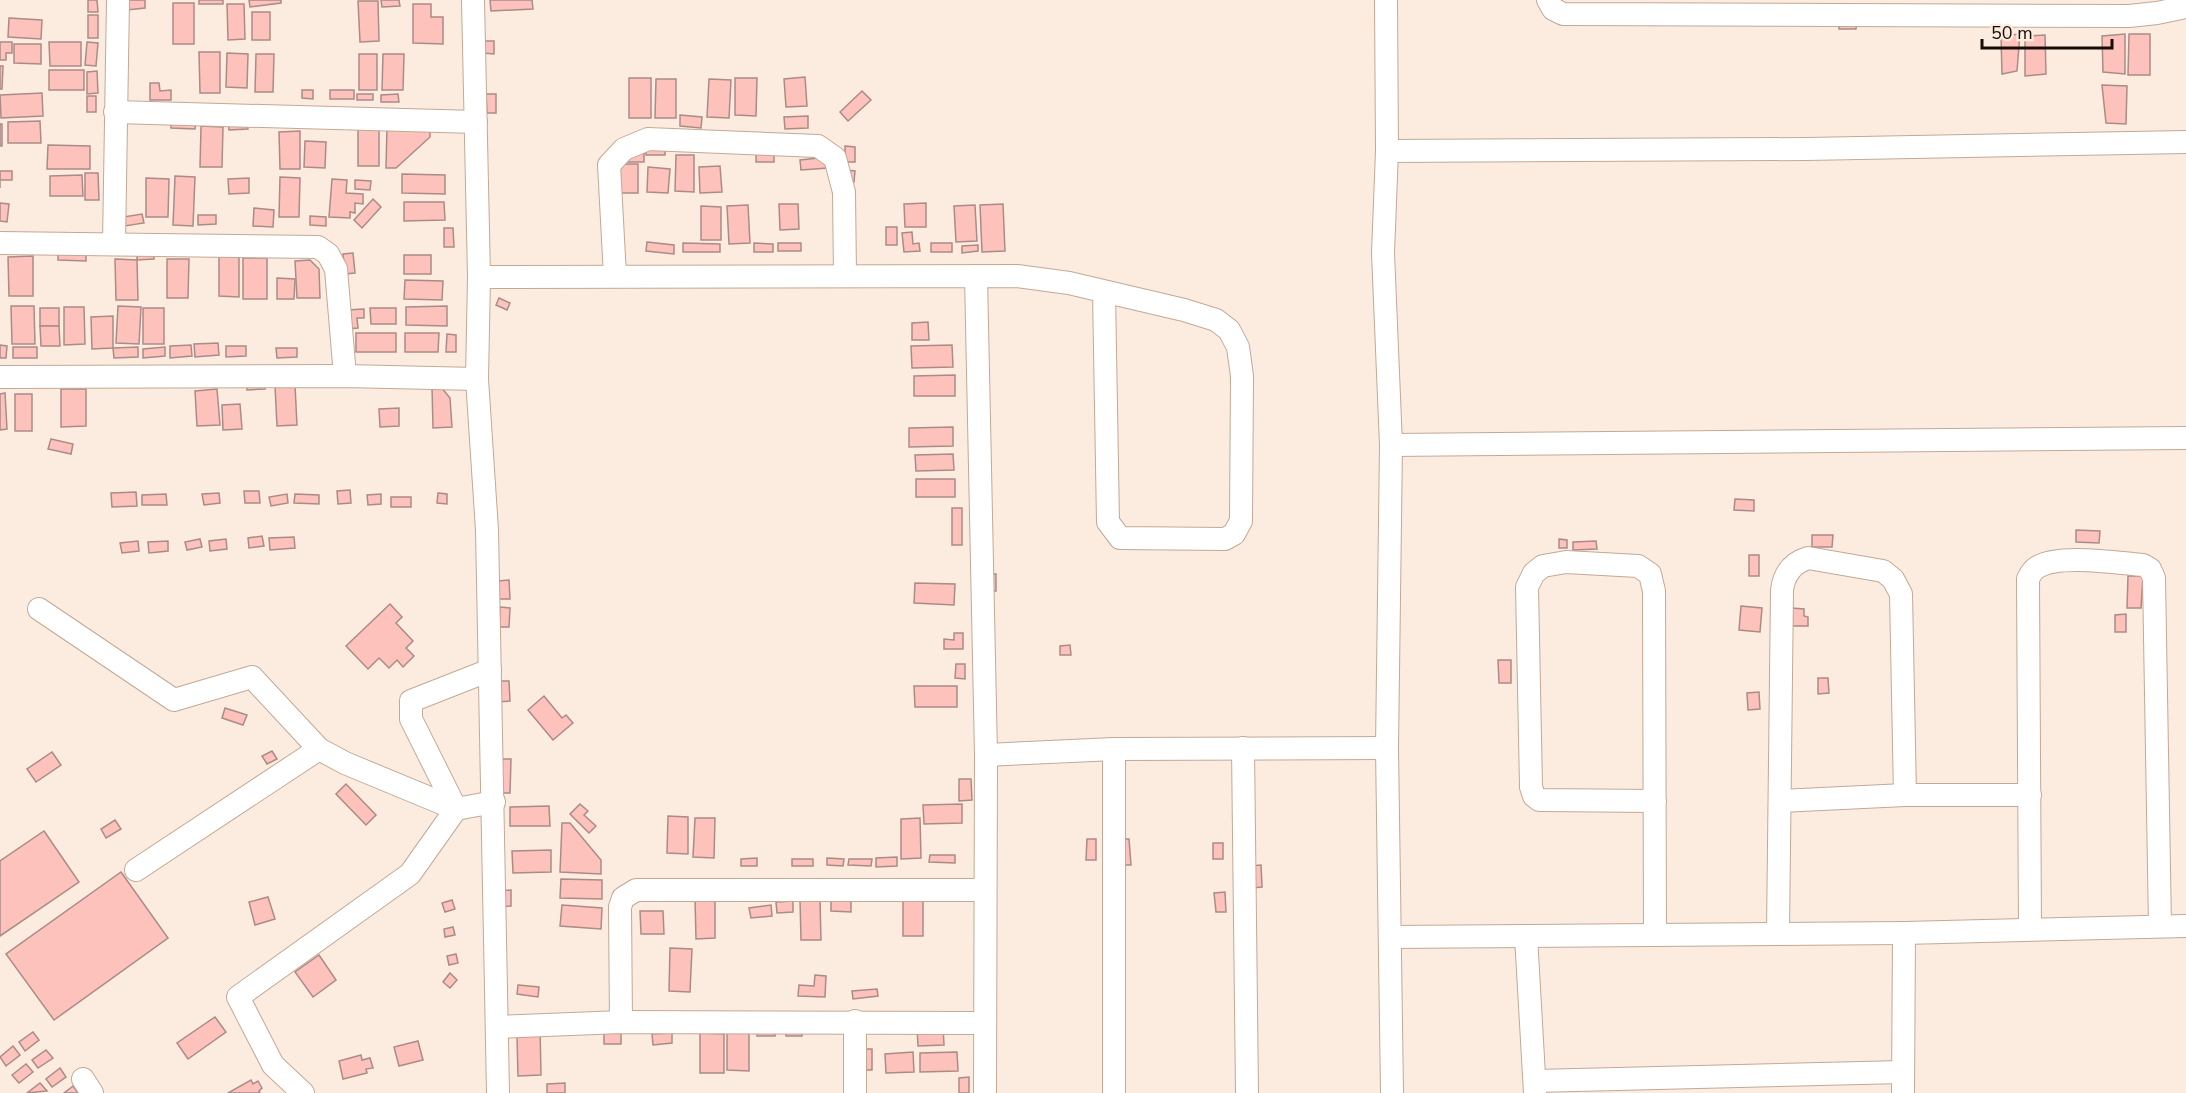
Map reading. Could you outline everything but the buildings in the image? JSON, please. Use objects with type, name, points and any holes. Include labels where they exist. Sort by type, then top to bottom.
[{"type":"street","points":[[114,243],[118,0]]},
{"type":"street","points":[[473,0],[479,277],[477,380],[487,530],[498,1093]]},
{"type":"street","points":[[1386,0],[1387,151],[1383,254],[1391,445],[1387,748],[1392,1093]]},
{"type":"street","points":[[1548,0],[1553,9],[1563,14],[2129,16],[2186,7]]},
{"type":"street","points":[[115,112],[476,122]]},
{"type":"street","points":[[615,276],[609,165],[624,149],[648,139],[818,146],[834,158],[844,192],[845,276]]},
{"type":"street","points":[[1387,151],[1806,149],[2186,142]]},
{"type":"street","points":[[0,243],[318,247],[328,254],[336,269],[345,376]]},
{"type":"street","points":[[976,276],[986,755],[985,1093]]},
{"type":"street","points":[[479,277],[1017,276],[1104,292],[1216,320],[1229,330],[1239,347],[1242,376],[1241,522],[1234,534],[1225,539],[1120,538],[1108,522],[1104,292]]},
{"type":"street","points":[[0,377],[345,376],[477,380]]},
{"type":"street","points":[[1391,445],[2186,438]]},
{"type":"street","points":[[1778,932],[1782,590],[1784,578],[1798,561],[1808,558],[1883,571],[1893,579],[1901,594],[1905,795]]},
{"type":"street","points":[[1655,801],[1539,800],[1534,796],[1530,787],[1527,587],[1534,573],[1544,566],[1566,562],[1638,566],[1650,574],[1654,591],[1655,801],[1655,933]]},
{"type":"street","points":[[2030,929],[2028,579],[2035,568],[2051,562],[2144,565],[2150,569],[2154,578],[2160,926]]},
{"type":"street","points":[[39,609],[174,700],[252,677],[319,749],[345,764],[456,809],[494,802]]},
{"type":"street","points":[[456,809],[411,719],[411,700],[490,670]]},
{"type":"street","points":[[1243,748],[1247,1093]]},
{"type":"street","points":[[986,755],[1114,749],[1387,748]]},
{"type":"street","points":[[136,870],[319,749]]},
{"type":"street","points":[[1114,749],[1114,1093]]},
{"type":"street","points":[[1780,801],[1905,795],[2030,795]]},
{"type":"street","points":[[303,1093],[273,1065],[238,997],[410,874],[456,809]]},
{"type":"street","points":[[621,1022],[620,907],[622,898],[636,890],[984,890]]},
{"type":"street","points":[[1390,937],[1778,932],[1904,933],[2186,926]]},
{"type":"street","points":[[1526,936],[1535,1087],[1903,1082],[1904,933]]},
{"type":"street","points":[[855,1021],[855,1093]]},
{"type":"street","points":[[497,1027],[621,1022],[984,1023]]}]
